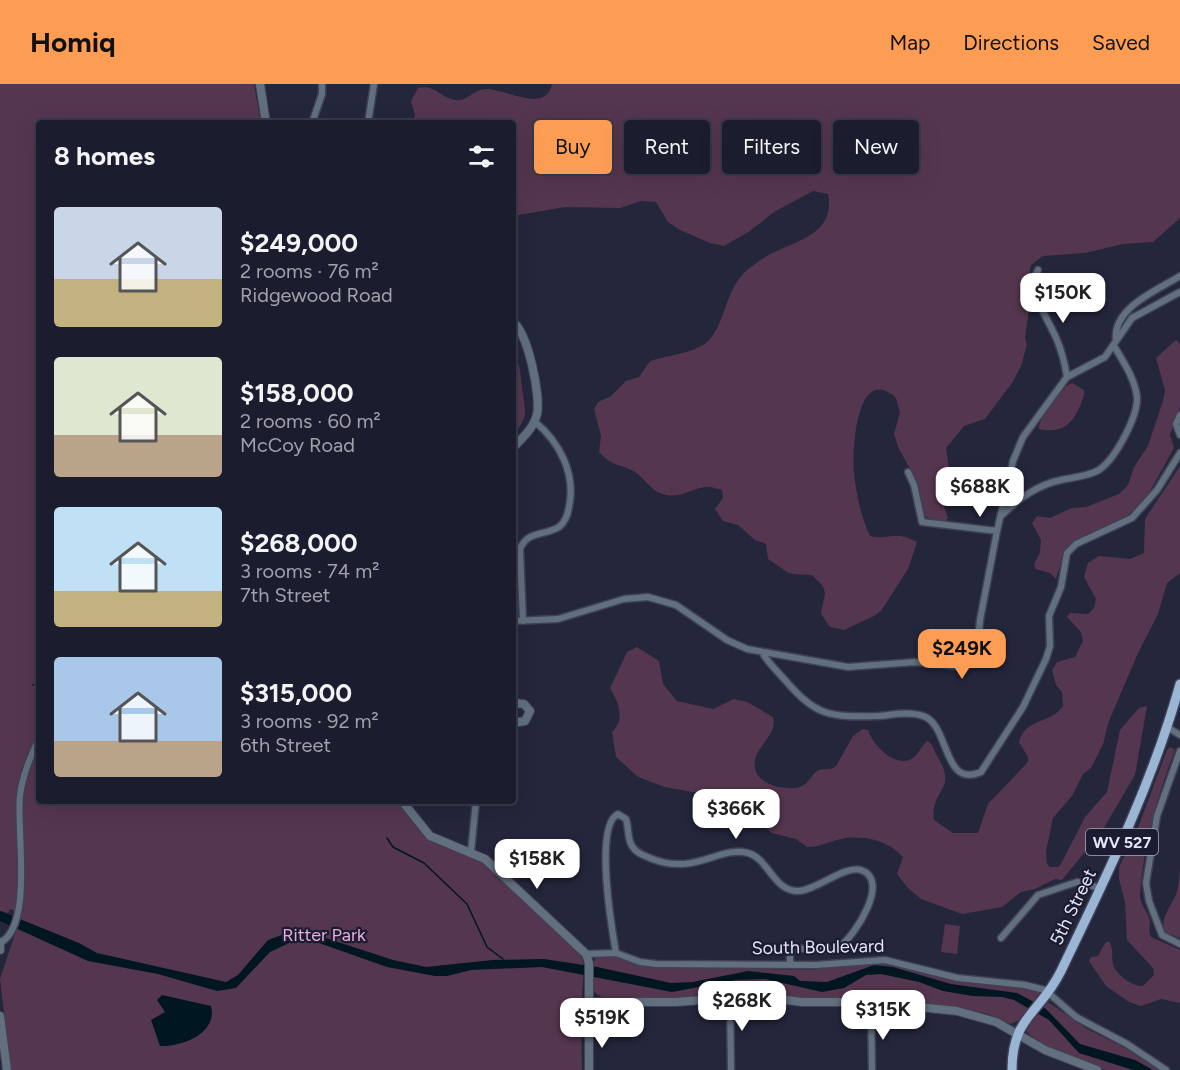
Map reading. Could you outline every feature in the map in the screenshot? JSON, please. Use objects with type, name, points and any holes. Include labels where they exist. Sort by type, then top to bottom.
[{"type":"main road","name":"5th Street","points":[[1012,1070],[1017,1032],[1045,996],[1100,888],[1142,797],[1180,684]]},
{"type":"street","points":[[260,84],[266,120]]},
{"type":"street","points":[[313,120],[322,84]]},
{"type":"street","points":[[368,120],[374,84]]},
{"type":"street","points":[[1038,270],[1035,290],[1058,342],[1067,377]]},
{"type":"street","points":[[1002,515],[1038,488],[1090,474],[1106,466],[1112,458],[1134,414],[1137,397],[1132,380],[1115,344],[1116,325],[1123,314],[1180,276]]},
{"type":"street","points":[[516,621],[558,620],[624,599],[648,597],[676,605],[727,640],[762,652],[848,667],[915,662],[965,667],[977,652],[980,620],[997,531],[1013,461],[1020,443],[1067,377],[1099,360],[1115,344],[1132,318],[1180,292]]},
{"type":"street","points":[[516,326],[523,334],[537,401],[534,421],[516,444]]},
{"type":"street","points":[[1180,415],[1176,424],[1180,435]]},
{"type":"street","points":[[523,621],[520,549],[530,537],[556,529],[564,522],[571,492],[569,470],[549,435],[534,421]]},
{"type":"street","points":[[762,652],[794,691],[813,708],[837,716],[922,715],[935,724],[948,756],[958,771],[969,775],[981,772],[1019,714],[1046,659],[1050,646],[1049,616],[1059,593],[1067,553],[1076,544],[1132,518],[1157,490],[1180,453]]},
{"type":"street","points":[[908,472],[914,485],[922,522],[997,531]]},
{"type":"street","points":[[516,703],[524,704],[530,711],[525,721],[516,722]]},
{"type":"street","points":[[1167,727],[1180,735]]},
{"type":"street","points":[[0,950],[0,943],[12,932],[18,913],[20,796],[26,771],[36,746]]},
{"type":"street","points":[[1180,751],[1157,816],[1146,888],[1162,935],[1180,944]]},
{"type":"street","points":[[404,804],[430,836],[471,851],[493,866],[587,957],[589,1070]]},
{"type":"street","points":[[471,851],[476,804]]},
{"type":"street","points":[[616,953],[605,849],[610,821],[618,814],[626,819],[629,840],[634,849],[643,855],[670,865],[694,864],[744,852],[757,858],[779,883],[795,891],[856,869],[870,876],[873,886],[870,901],[842,944],[833,948],[795,949],[790,953],[789,965]]},
{"type":"street","points":[[1001,938],[1038,895],[1077,882],[1100,888]]},
{"type":"street","name":"South Boulevard","points":[[587,957],[616,953],[656,964],[789,965],[885,960],[958,978],[1032,986],[1045,996]]},
{"type":"street","points":[[589,1002],[676,1002],[730,996],[766,997],[812,1003],[871,1002],[969,1013],[987,1018],[1017,1032],[1045,1050],[1097,1070]]},
{"type":"street","points":[[730,996],[731,1070]]},
{"type":"street","points":[[1045,996],[1088,1025],[1127,1044],[1166,1070]]},
{"type":"street","points":[[871,1002],[872,1070]]},
{"type":"street","points":[[0,1016],[7,1070]]},
{"type":"green space","name":"Ritter Park","points":[[0,84],[254,84],[260,120],[36,120],[36,804],[400,804],[431,842],[483,862],[580,952],[584,966],[581,1011],[582,1070],[11,1070],[0,979],[22,913],[10,909],[8,913],[0,911]]},
{"type":"green space","points":[[552,84],[1180,84],[1180,218],[1153,242],[1123,244],[1085,253],[1043,256],[1031,265],[1028,279],[1030,302],[1025,338],[1027,345],[1021,366],[1012,383],[985,419],[964,426],[946,448],[950,476],[943,504],[948,518],[943,523],[923,516],[917,481],[899,449],[894,434],[900,413],[896,398],[883,390],[872,392],[865,400],[856,430],[854,462],[858,496],[867,529],[870,536],[902,536],[917,542],[908,569],[881,611],[844,630],[830,627],[821,614],[825,593],[823,586],[812,575],[791,573],[785,570],[768,559],[766,544],[755,540],[738,525],[723,521],[715,509],[723,498],[722,490],[708,487],[675,495],[663,494],[635,472],[604,457],[599,452],[601,436],[594,409],[598,402],[611,396],[626,381],[639,377],[650,361],[687,352],[707,342],[718,326],[739,278],[766,256],[816,231],[827,216],[828,194],[813,191],[774,212],[750,231],[724,246],[710,243],[680,230],[668,222],[656,202],[641,201],[620,208],[565,207],[516,215],[516,120],[413,120],[415,115],[411,101],[418,88],[424,87],[455,100],[486,89],[524,98],[542,98],[548,93]]},
{"type":"green space","points":[[1176,340],[1180,344],[1180,407],[1170,435],[1174,448],[1149,493],[1138,507],[1119,522],[1089,533],[1065,549],[1056,579],[1050,573],[1036,569],[1034,565],[1040,552],[1041,540],[1032,523],[1037,516],[1050,518],[1072,508],[1086,507],[1119,494],[1128,485],[1134,467],[1148,446],[1163,401],[1165,390],[1156,358]]},
{"type":"green space","points":[[516,359],[520,369],[525,412],[516,432]]},
{"type":"green space","points":[[1072,383],[1084,390],[1081,404],[1074,418],[1057,430],[1039,429],[1042,418],[1051,403],[1062,390]]},
{"type":"green space","points":[[1180,466],[1180,573],[1167,583],[1158,614],[1138,653],[1109,721],[1103,744],[1091,768],[1083,774],[1072,796],[1053,818],[1046,851],[1047,864],[1050,867],[1058,867],[1061,864],[1085,817],[1107,792],[1120,730],[1139,708],[1147,706],[1135,775],[1102,831],[1062,880],[1055,879],[1035,889],[1021,892],[1002,907],[962,914],[921,899],[908,888],[897,874],[903,857],[884,843],[870,839],[845,838],[807,847],[796,839],[772,833],[745,813],[716,803],[709,795],[665,787],[638,777],[616,757],[612,732],[620,716],[616,699],[610,688],[627,652],[637,647],[659,661],[663,684],[677,701],[713,709],[734,699],[747,702],[773,717],[772,731],[756,757],[756,772],[763,781],[783,788],[796,788],[804,785],[819,770],[834,768],[853,736],[863,729],[868,730],[879,748],[898,760],[905,761],[913,758],[927,741],[933,746],[945,776],[945,783],[934,809],[934,820],[953,833],[978,833],[988,804],[1028,762],[1028,757],[1019,742],[1022,734],[1032,725],[1058,712],[1063,706],[1062,692],[1056,685],[1052,670],[1057,662],[1075,657],[1083,641],[1081,632],[1067,617],[1070,613],[1088,614],[1094,608],[1096,599],[1084,577],[1088,563],[1099,556],[1130,559],[1144,553],[1145,519]]},
{"type":"green space","points":[[1170,747],[1175,750],[1152,822],[1144,859],[1140,896],[1150,921],[1151,937],[1180,950],[1180,1003],[1161,999],[1141,1006],[1129,1002],[1106,986],[1089,961],[1091,957],[1098,956],[1105,943],[1109,941],[1112,961],[1125,979],[1135,985],[1143,986],[1154,975],[1153,968],[1127,940],[1125,902],[1119,879],[1119,867],[1136,833]]},
{"type":"green space","points":[[1180,870],[1180,938],[1166,933],[1164,922],[1177,891]]},
{"type":"green space","points":[[945,924],[960,926],[957,954],[941,952]]},
{"type":"green space","points":[[597,956],[613,957],[659,967],[811,970],[884,962],[945,977],[1020,986],[1040,992],[1041,996],[1020,1020],[1010,1024],[988,1014],[958,1008],[805,999],[762,992],[676,998],[603,998],[594,992],[593,963]]},
{"type":"green space","points":[[1048,1002],[1087,1029],[1131,1051],[1159,1070],[1107,1070],[1075,1059],[1037,1040],[1025,1028]]},
{"type":"water","points":[[0,911],[79,943],[97,953],[226,982],[238,975],[268,940],[298,929],[393,960],[426,967],[493,960],[544,959],[597,967],[671,983],[693,982],[748,971],[794,976],[800,981],[827,982],[874,965],[893,967],[951,984],[1017,993],[1045,1008],[1080,1044],[1135,1060],[1153,1070],[1133,1070],[1079,1053],[1049,1020],[1014,1000],[943,991],[919,982],[881,974],[866,975],[844,988],[822,992],[765,979],[736,980],[672,992],[542,967],[471,970],[447,976],[435,976],[387,967],[319,943],[301,941],[289,943],[270,952],[236,988],[217,991],[158,974],[88,961],[0,921]]},
{"type":"water","points":[[162,995],[211,1006],[212,1016],[204,1031],[188,1041],[160,1046],[151,1020],[165,1012],[157,1000]]},
{"type":"waterway","points":[[387,838],[393,847],[424,863],[467,904],[487,947],[503,959]]}]
